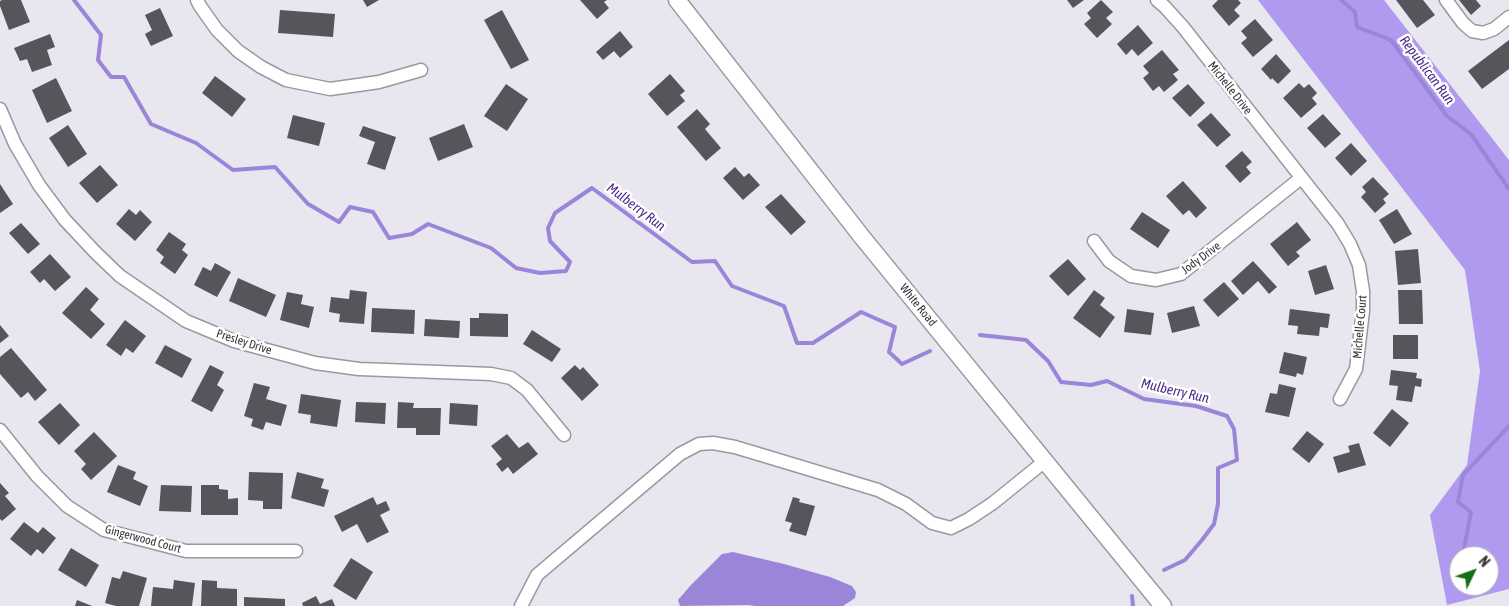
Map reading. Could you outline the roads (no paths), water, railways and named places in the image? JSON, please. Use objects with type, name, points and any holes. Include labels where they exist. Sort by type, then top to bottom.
[{"type":"street","points":[[197,0],[217,30],[238,51],[286,80],[330,89],[380,82],[421,70]]},
{"type":"street","name":"White Road","points":[[677,0],[862,237],[1163,606]]},
{"type":"street","name":"Michelle Drive","points":[[1157,0],[1183,27],[1301,178]]},
{"type":"street","points":[[1446,0],[1463,23],[1472,31],[1483,33],[1494,29],[1509,17]]},
{"type":"street","name":"Presley Drive","points":[[0,109],[20,152],[39,185],[64,220],[120,276],[186,321],[234,341],[315,363],[360,369],[492,374],[511,378],[528,390],[564,435]]},
{"type":"street","name":"Jody Drive","points":[[1094,241],[1109,260],[1130,276],[1156,280],[1181,274],[1301,178]]},
{"type":"street","name":"Michelle Court","points":[[1301,178],[1338,224],[1350,244],[1359,265],[1363,291],[1363,311],[1356,369],[1340,399]]},
{"type":"street","name":"Gingerwood Court","points":[[0,430],[37,476],[67,506],[104,530],[186,550],[296,551]]},
{"type":"street","points":[[521,606],[537,575],[680,454],[699,444],[713,443],[735,447],[878,490],[906,504],[932,523],[951,528],[993,503],[1045,461]]},
{"type":"waterway","name":"Mulberry Run","points":[[74,0],[101,35],[98,60],[111,77],[124,77],[151,124],[196,143],[233,170],[275,167],[308,204],[339,222],[350,207],[373,212],[389,238],[412,234],[428,224],[491,248],[516,268],[540,273],[566,271],[570,262],[550,241],[548,228],[555,213],[592,188],[692,262],[715,261],[732,286],[784,306],[797,343],[813,343],[861,312],[895,327],[889,352],[902,364],[930,351]]},
{"type":"waterway","name":"Republican Run","points":[[1341,0],[1355,12],[1357,27],[1391,40],[1447,116],[1471,134],[1509,189]]},
{"type":"waterway","name":"Mulberry Run","points":[[980,335],[1026,340],[1048,361],[1061,382],[1091,385],[1107,381],[1144,399],[1196,406],[1227,416],[1234,429],[1237,460],[1218,468],[1218,504],[1214,524],[1185,560],[1164,570]]},
{"type":"waterway","name":"Republican Run","points":[[1465,546],[1471,512],[1458,502],[1463,475],[1509,426]]},
{"type":"waterway","name":"Mulberry Run","points":[[1132,596],[1133,606]]}]
